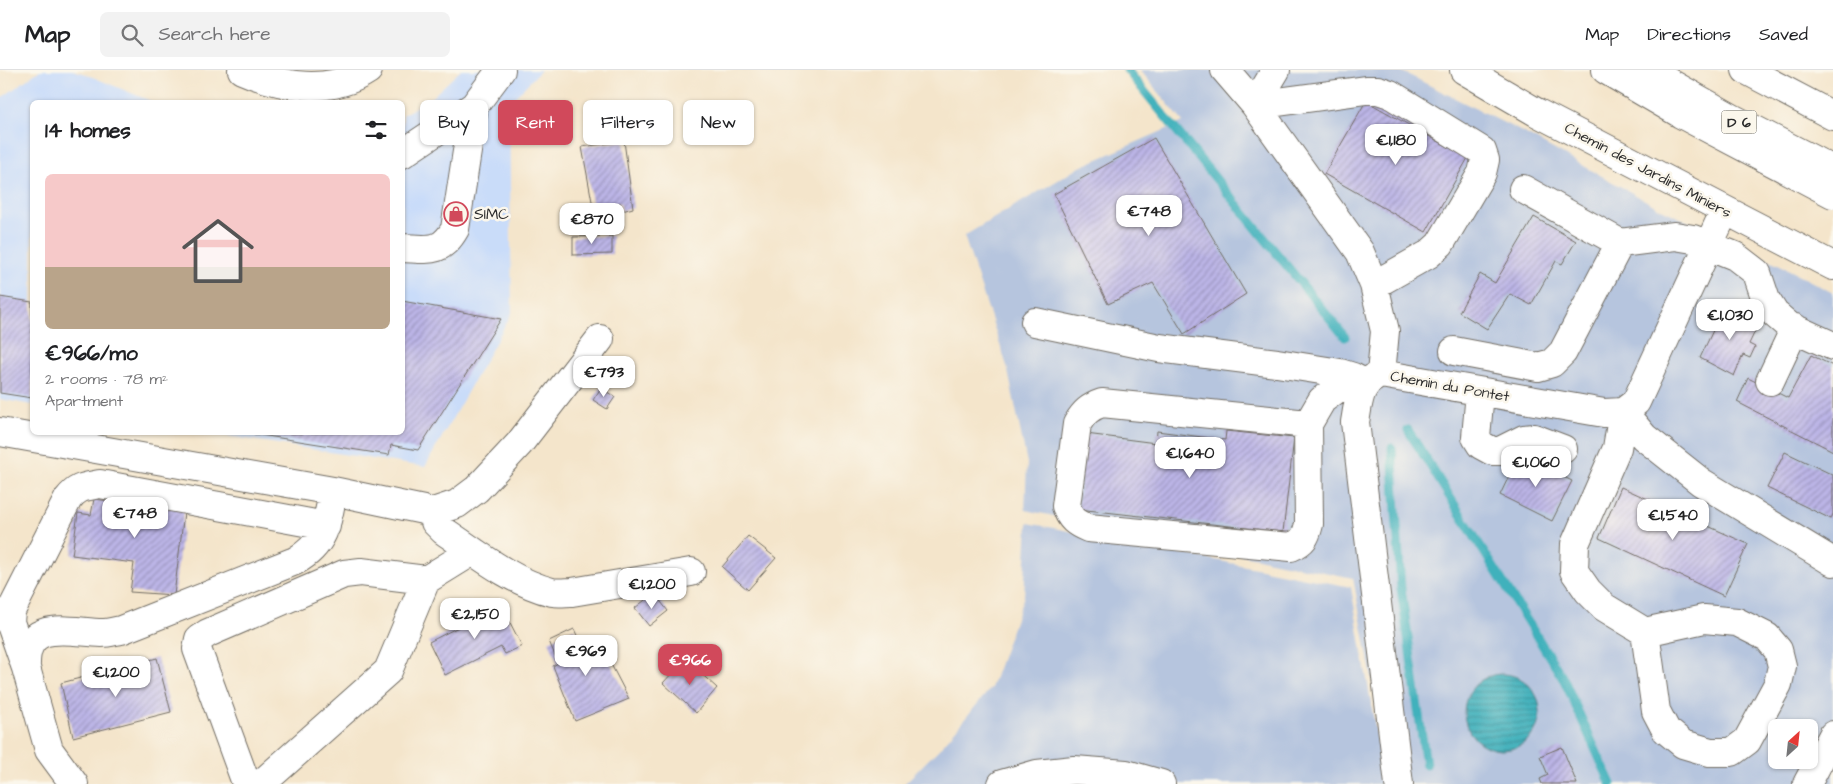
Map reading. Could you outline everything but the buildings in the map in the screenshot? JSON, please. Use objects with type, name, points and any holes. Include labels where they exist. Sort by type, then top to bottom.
[{"type":"main road","points":[[246,71],[272,81],[304,86],[332,84],[359,76],[368,70]]},
{"type":"main road","points":[[478,100],[501,70]]},
{"type":"main road","points":[[1225,70],[1255,106],[1360,252],[1374,285],[1385,331],[1373,379],[1360,394],[1355,422],[1399,784]]},
{"type":"main road","points":[[1255,106],[1276,70]]},
{"type":"main road","name":"Chemin des Jardins Miniers","points":[[1464,70],[1536,112],[1833,266]]},
{"type":"main road","points":[[1606,70],[1681,114],[1833,194]]},
{"type":"main road","name":"D 6","points":[[1647,70],[1732,118],[1833,170]]},
{"type":"main road","points":[[1746,70],[1833,116]]},
{"type":"main road","points":[[1255,106],[1366,90],[1378,90],[1390,94],[1482,151],[1485,160],[1482,173],[1440,244],[1429,254],[1374,285]]},
{"type":"main road","points":[[405,152],[420,142]]},
{"type":"main road","points":[[405,248],[431,250],[440,247],[450,239],[455,229],[468,145]]},
{"type":"main road","points":[[1523,189],[1620,243],[1675,236],[1693,239],[1735,256],[1757,273],[1766,300],[1775,314],[1795,328],[1833,346]]},
{"type":"main road","points":[[1645,632],[1656,711],[1666,730],[1683,744],[1710,752],[1732,752],[1747,741],[1778,684],[1782,666],[1778,650],[1767,637],[1738,622],[1704,619],[1645,632],[1604,607],[1574,571],[1575,544],[1617,448],[1623,412],[1636,402],[1725,210]]},
{"type":"main road","points":[[1454,351],[1538,367],[1552,362],[1563,352],[1620,243]]},
{"type":"main road","points":[[1035,322],[1159,348],[1277,362],[1373,379]]},
{"type":"main road","points":[[1770,381],[1795,328]]},
{"type":"main road","points":[[0,432],[334,491],[433,512],[457,504],[476,488],[519,444],[600,339]]},
{"type":"main road","points":[[1308,424],[1102,404],[1090,407],[1082,414],[1077,424],[1066,506],[1070,516],[1077,524],[1088,528],[1291,547],[1301,543],[1306,536],[1309,524],[1308,424],[1322,400],[1337,389],[1349,384],[1373,379]]},
{"type":"main road","name":"Chemin du Pontet","points":[[1373,379],[1480,392],[1604,413],[1623,412]]},
{"type":"main road","points":[[1480,392],[1476,436],[1481,445],[1492,451],[1500,451],[1524,439],[1534,438],[1563,449]]},
{"type":"main road","points":[[1623,412],[1644,437],[1701,482],[1833,562]]},
{"type":"main road","points":[[74,784],[49,750],[26,668],[10,622],[11,611],[68,499],[74,491],[82,487],[100,484],[326,526]]},
{"type":"main road","points":[[26,668],[25,654],[34,636],[57,629],[104,633],[122,630],[295,561],[311,551],[326,526],[334,491]]},
{"type":"main road","points":[[433,512],[435,522],[444,532],[514,577],[534,587],[555,593],[572,592],[691,572]]},
{"type":"main road","points":[[262,784],[388,671],[426,580],[473,551]]},
{"type":"main road","points":[[248,784],[246,783],[198,649],[199,639],[208,633],[344,574],[361,572],[426,580]]},
{"type":"main road","points":[[1807,784],[1833,735]]},
{"type":"main road","points":[[1002,784],[1037,774],[1074,770],[1126,774],[1161,784]]},
{"type":"shaded area","points":[[40,70],[72,70],[148,100],[30,100],[30,405],[0,399],[0,99]]},
{"type":"shaded area","name":"SIMC","points":[[461,70],[541,70],[512,100],[498,100],[498,145],[510,145],[512,313],[425,467],[222,435],[405,435],[405,114],[420,104],[420,145],[488,145],[488,100],[427,100]]},
{"type":"shaded area","points":[[1140,70],[1399,70],[1528,135],[1659,208],[1780,265],[1833,293],[1833,784],[1392,784],[1353,578],[1025,510],[1027,463],[1007,366],[964,236],[1080,167],[1183,122]]},
{"type":"shaded area","points":[[1028,523],[1351,587],[1385,784],[904,784],[941,747],[991,688],[1024,596]]},
{"type":"water","points":[[1502,674],[1516,677],[1529,685],[1537,698],[1540,712],[1537,726],[1529,739],[1516,747],[1502,750],[1488,747],[1475,739],[1467,726],[1464,712],[1467,698],[1475,685],[1488,677]]},
{"type":"waterway","points":[[1127,70],[1345,337]]},
{"type":"waterway","points":[[1408,430],[1564,680],[1611,784]]},
{"type":"waterway","points":[[1392,448],[1401,588],[1426,765]]},
{"type":"place","name":"SIMC","points":[[456,214]]}]
